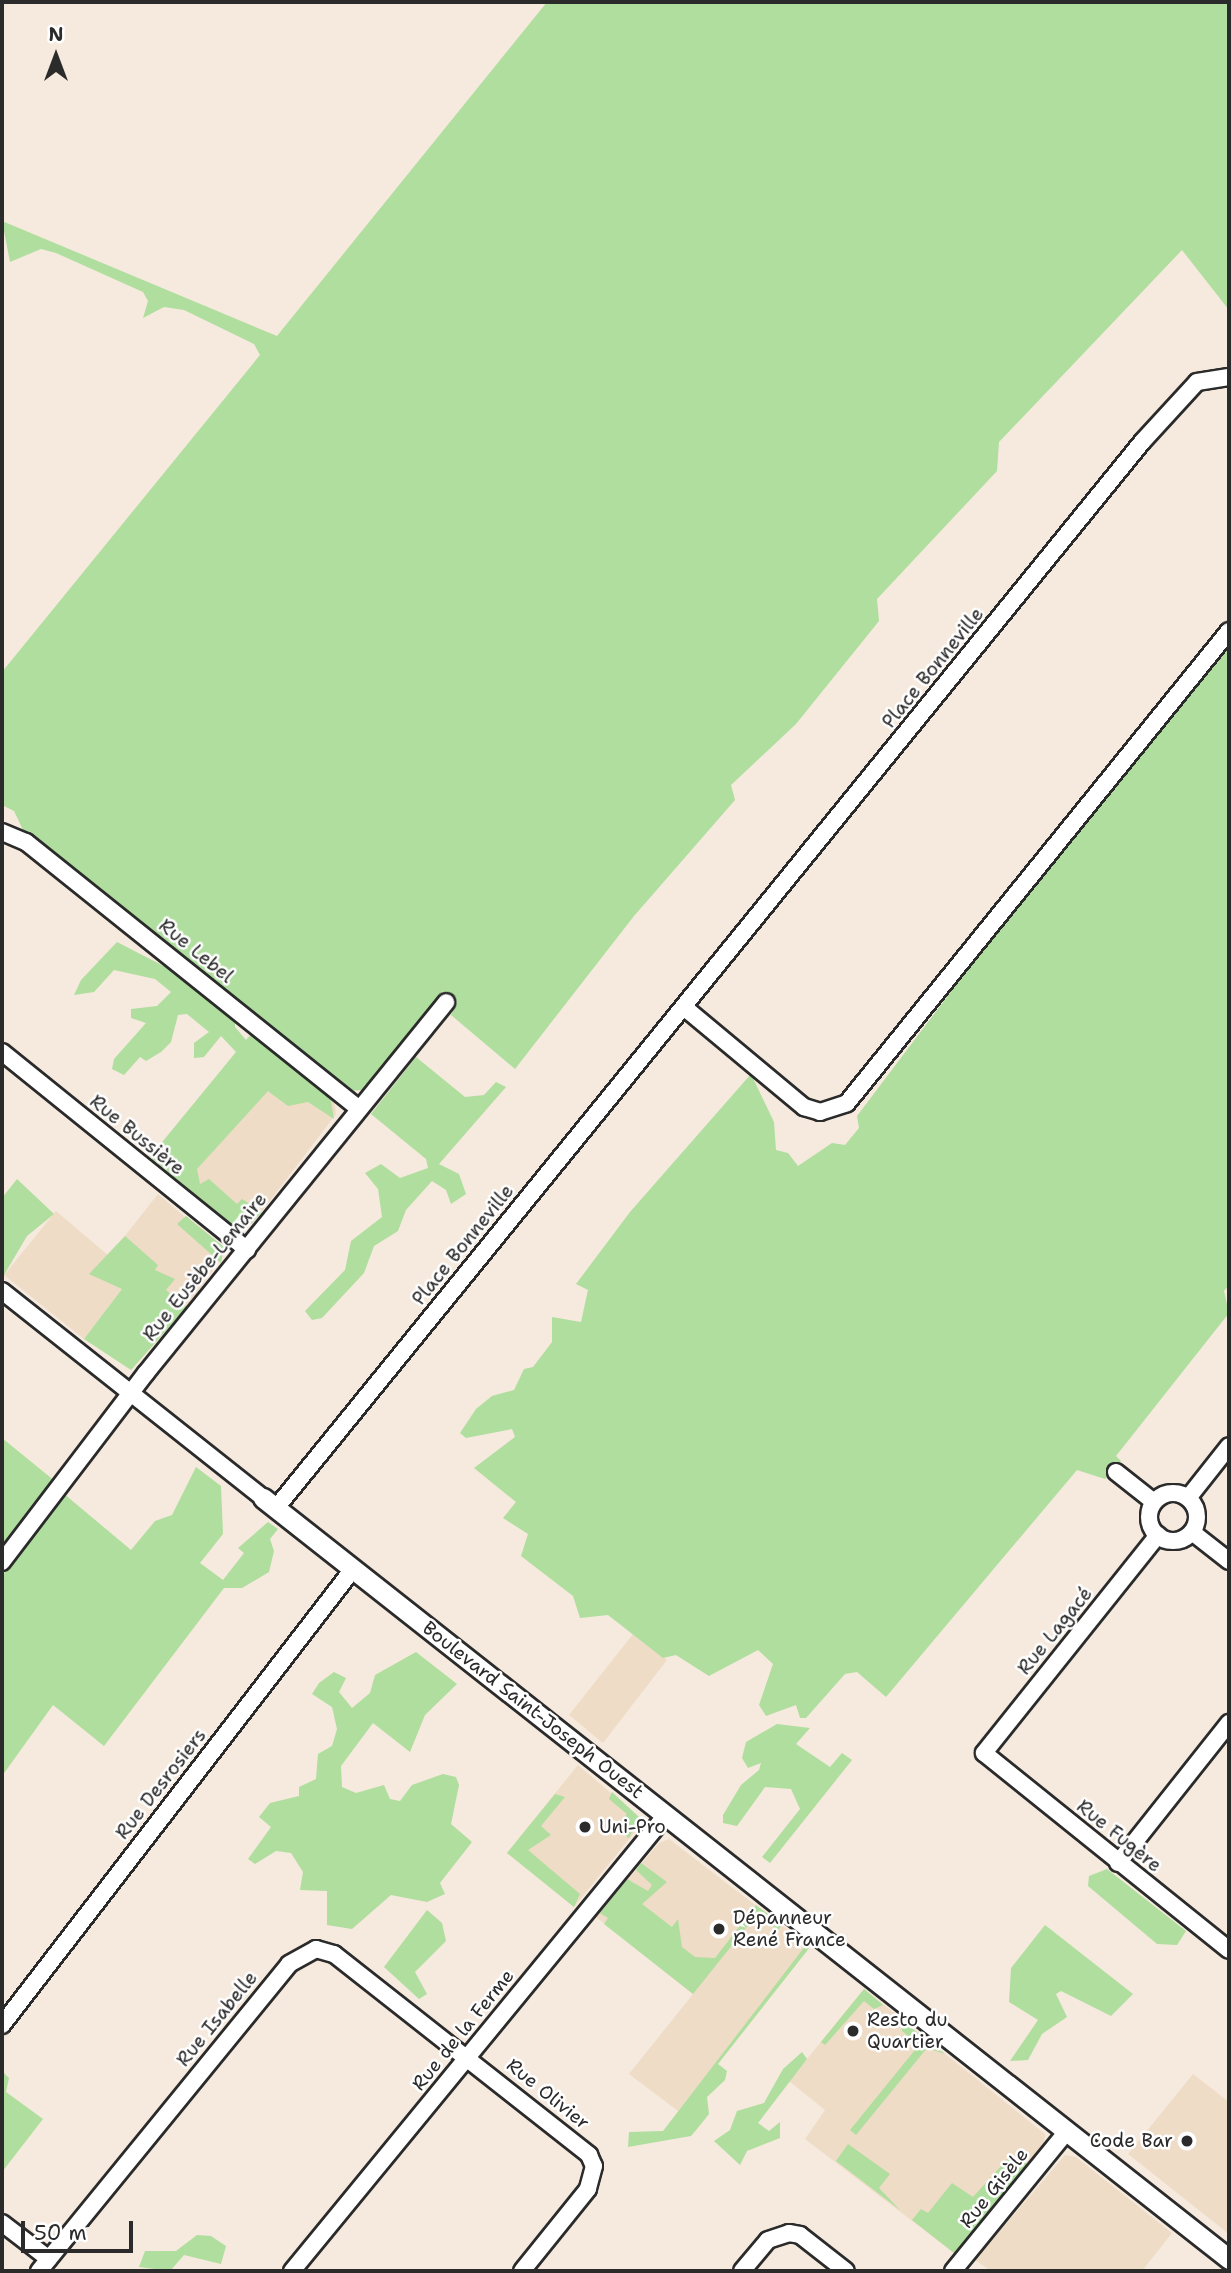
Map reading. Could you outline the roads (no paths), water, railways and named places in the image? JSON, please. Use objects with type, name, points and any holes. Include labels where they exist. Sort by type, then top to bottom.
[{"type":"main road","name":"Boulevard Saint-Joseph Ouest","points":[[269,1503],[1229,2259]]},
{"type":"street","name":"Place Bonneville","points":[[269,1503],[685,1008],[1183,394],[1206,378],[1229,377]]},
{"type":"street","points":[[685,1008],[804,1107],[820,1112],[846,1103],[1229,631]]},
{"type":"street","name":"Rue Lebel","points":[[2,832],[26,842],[359,1109]]},
{"type":"street","name":"Rue Eusèbe-Lemaire","points":[[2,1562],[130,1393],[446,1002]]},
{"type":"street","name":"Rue Bussière","points":[[2,1052],[247,1250]]},
{"type":"street","name":"Boulevard Saint-Joseph Ouest","points":[[2,1291],[269,1503]]},
{"type":"street","points":[[1188,1498],[1229,1446]]},
{"type":"street","points":[[1116,1472],[1154,1502]]},
{"type":"street","points":[[1174,1493],[1188,1498],[1196,1510],[1192,1532],[1178,1540],[1158,1535],[1149,1518],[1154,1502],[1174,1493]]},
{"type":"street","points":[[1192,1532],[1229,1561]]},
{"type":"street","name":"Rue Lagacé","points":[[984,1753],[1158,1535]]},
{"type":"street","name":"Rue Desrosiers","points":[[2,2025],[353,1569]]},
{"type":"street","points":[[1118,1863],[1229,1723]]},
{"type":"street","name":"Rue Fugère","points":[[984,1753],[1229,1950]]},
{"type":"street","name":"Rue de la Ferme","points":[[292,2271],[666,1815]]},
{"type":"street","name":"Rue Isabelle","points":[[44,2265],[303,1951],[334,1954],[468,2057]]},
{"type":"street","name":"Rue Olivier","points":[[468,2057],[578,2144],[594,2166],[584,2196],[522,2271]]},
{"type":"street","name":"Rue Gisèle","points":[[953,2271],[1067,2131]]},
{"type":"street","points":[[2,2223],[44,2265]]},
{"type":"street","points":[[743,2271],[768,2240],[789,2233],[800,2235],[846,2271]]},
{"type":"place","name":"Uni-Pro","points":[[585,1827]]},
{"type":"place","name":"Dépanneur René France","points":[[719,1929]]},
{"type":"place","name":"Resto du Quartier","points":[[853,2031]]},
{"type":"place","name":"Code Bar","points":[[1187,2141]]}]
